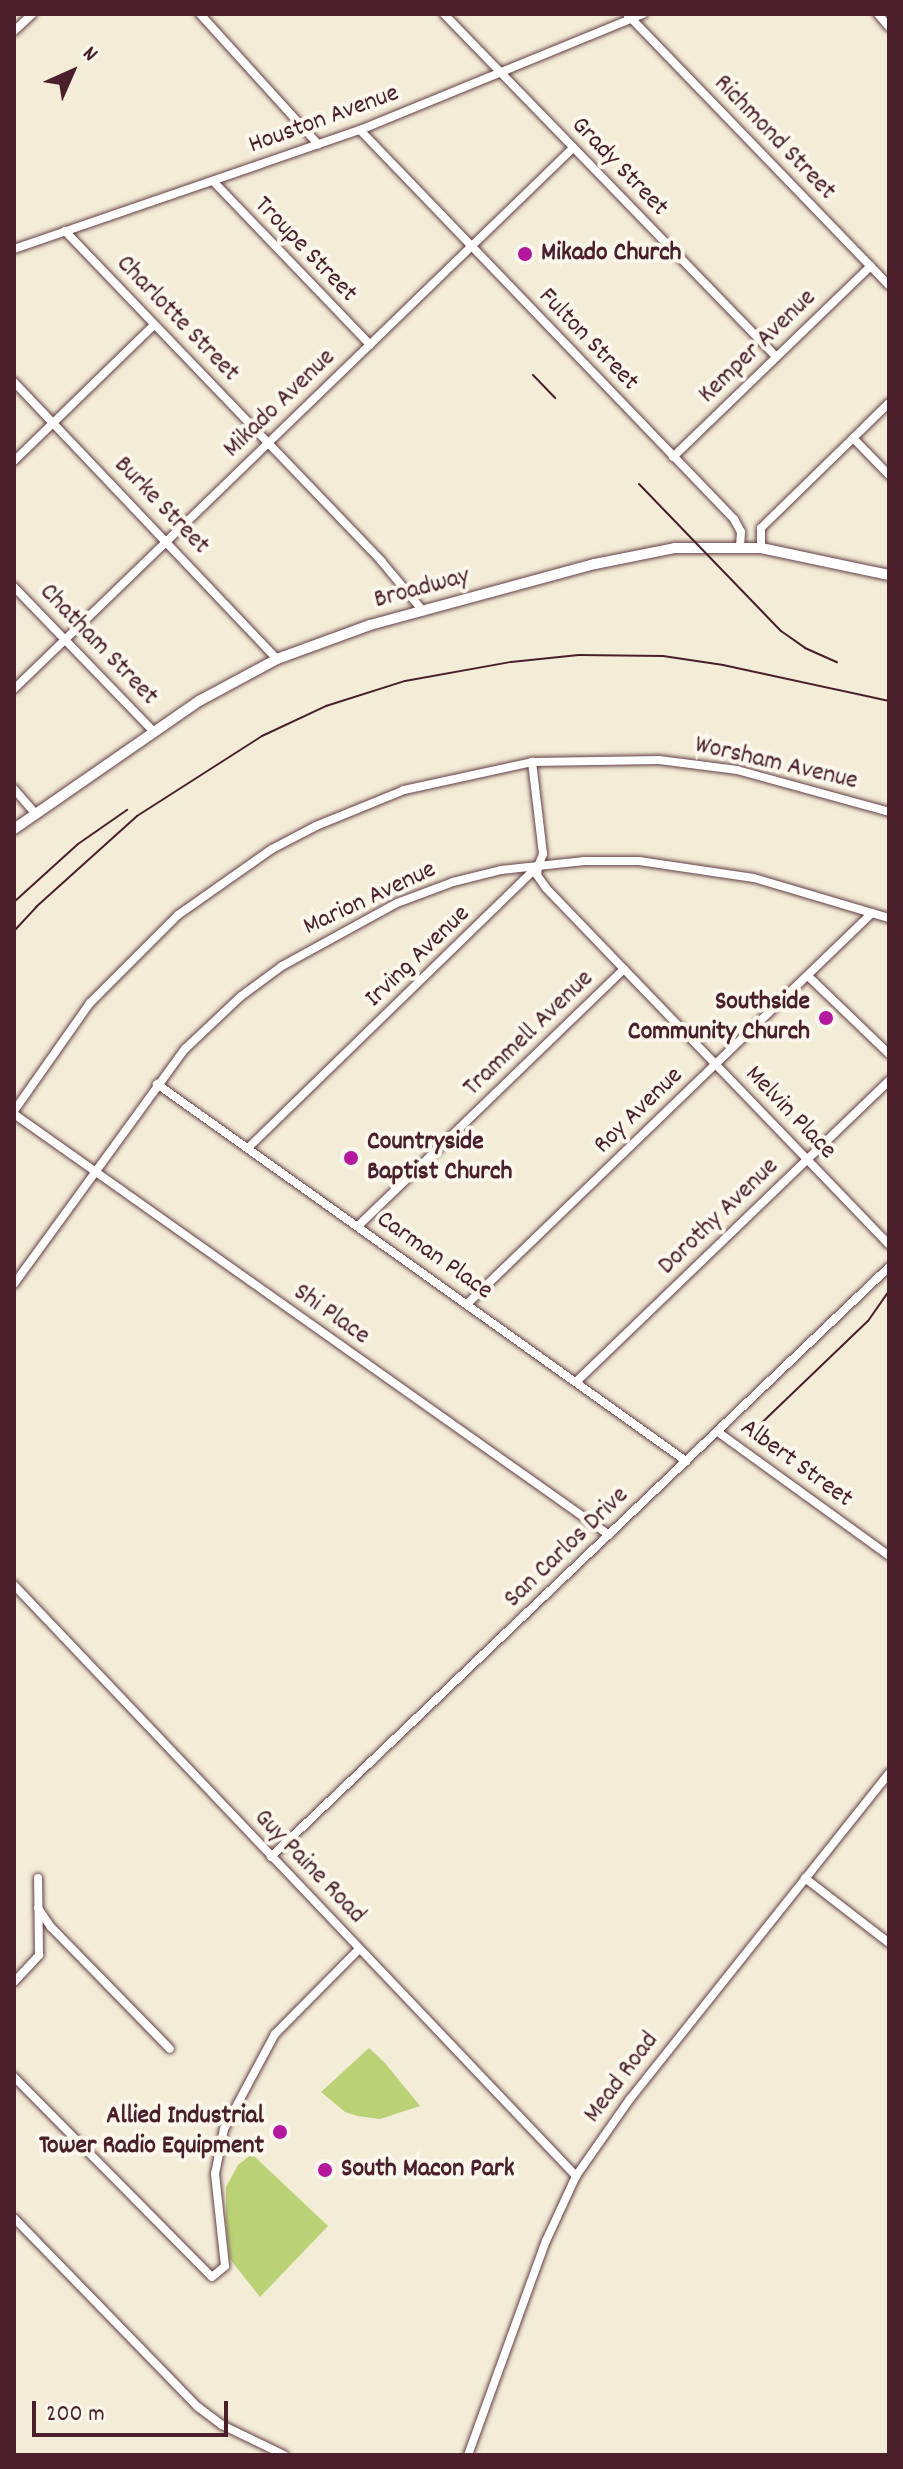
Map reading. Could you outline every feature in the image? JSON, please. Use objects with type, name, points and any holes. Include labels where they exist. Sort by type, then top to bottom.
[{"type":"main road","name":"Broadway","points":[[14,829],[199,701],[277,659],[423,611],[631,555],[675,548],[761,548],[889,575]]},
{"type":"street","points":[[14,31],[32,14]]},
{"type":"street","points":[[200,14],[318,144]]},
{"type":"street","name":"Grady Street","points":[[444,14],[776,357]]},
{"type":"street","name":"Houston Avenue","points":[[14,249],[360,130],[629,17],[643,14]]},
{"type":"street","points":[[878,14],[889,27]]},
{"type":"street","name":"Richmond Street","points":[[629,17],[889,285]]},
{"type":"street","name":"Fulton Street","points":[[360,130],[740,526],[740,546]]},
{"type":"street","name":"Mikado Avenue","points":[[14,689],[573,148]]},
{"type":"street","name":"Troupe Street","points":[[213,181],[370,345]]},
{"type":"street","name":"Charlotte Street","points":[[65,231],[413,595],[423,611]]},
{"type":"street","name":"Kemper Avenue","points":[[673,457],[871,266]]},
{"type":"street","points":[[14,461],[154,325]]},
{"type":"street","name":"Burke Street","points":[[14,382],[277,659]]},
{"type":"street","points":[[761,548],[761,528],[889,403]]},
{"type":"street","points":[[853,438],[889,475]]},
{"type":"street","name":"Chatham Street","points":[[14,587],[154,732]]},
{"type":"street","name":"Worsham Avenue","points":[[31,1127],[14,1112],[104,988],[162,929],[220,883],[294,837],[389,796],[463,775],[532,762],[612,759],[715,766],[789,782],[889,812]]},
{"type":"street","points":[[532,762],[543,854],[538,866]]},
{"type":"street","points":[[14,789],[36,814]]},
{"type":"street","name":"Marion Avenue","points":[[14,1284],[185,1049],[217,1017],[282,966],[374,913],[438,887],[501,870],[614,860],[693,867],[754,878],[889,918]]},
{"type":"street","name":"Melvin Place","points":[[538,866],[537,875],[541,883],[889,1245]]},
{"type":"street","name":"Irving Avenue","points":[[248,1148],[538,866]]},
{"type":"street","name":"Roy Avenue","points":[[467,1304],[872,913]]},
{"type":"street","name":"Trammell Avenue","points":[[358,1226],[624,969]]},
{"type":"street","points":[[808,976],[889,1054]]},
{"type":"street","name":"Dorothy Avenue","points":[[577,1381],[889,1081]]},
{"type":"street","name":"Carman Place","points":[[157,1084],[686,1461]]},
{"type":"street","name":"Shi Place","points":[[31,1127],[609,1535]]},
{"type":"street","name":"San Carlos Drive","points":[[271,1857],[889,1267]]},
{"type":"street","name":"Albert Street","points":[[718,1432],[889,1556]]},
{"type":"street","name":"Guy Paine Road","points":[[14,1585],[576,2176]]},
{"type":"street","name":"Mead Road","points":[[468,2455],[546,2241],[576,2176],[630,2099],[889,1773]]},
{"type":"street","points":[[14,1982],[39,1955],[38,1878]]},
{"type":"street","points":[[805,1878],[889,1943]]},
{"type":"street","points":[[38,1908],[51,1927],[170,2049]]},
{"type":"street","points":[[14,2077],[212,2277],[225,2266],[215,2174],[224,2129],[275,2034],[359,1949]]},
{"type":"street","points":[[14,2218],[198,2407],[222,2425],[284,2455]]},
{"type":"green space","points":[[369,2048],[420,2106],[380,2119],[358,2116],[345,2112],[321,2092]]},
{"type":"green space","points":[[252,2154],[328,2226],[260,2297],[230,2259],[226,2222],[226,2187],[238,2165]]},
{"type":"railway","points":[[533,375],[555,398]]},
{"type":"railway","points":[[639,484],[781,631],[805,648],[837,662]]},
{"type":"railway","points":[[14,931],[36,907],[137,816],[262,736],[326,706],[405,681],[511,662],[579,655],[663,656],[723,665],[889,701]]},
{"type":"railway","points":[[14,902],[78,844],[127,810]]},
{"type":"railway","points":[[749,1435],[868,1321],[889,1291]]},
{"type":"place","name":"Mikado Church","points":[[525,254]]},
{"type":"place","name":"Southside Community Church","points":[[826,1018]]},
{"type":"place","name":"Countryside Baptist Church","points":[[351,1158]]},
{"type":"place","name":"Allied Industrial Tower Radio Equipment","points":[[280,2132]]},
{"type":"place","name":"South Macon Park","points":[[325,2170]]}]
